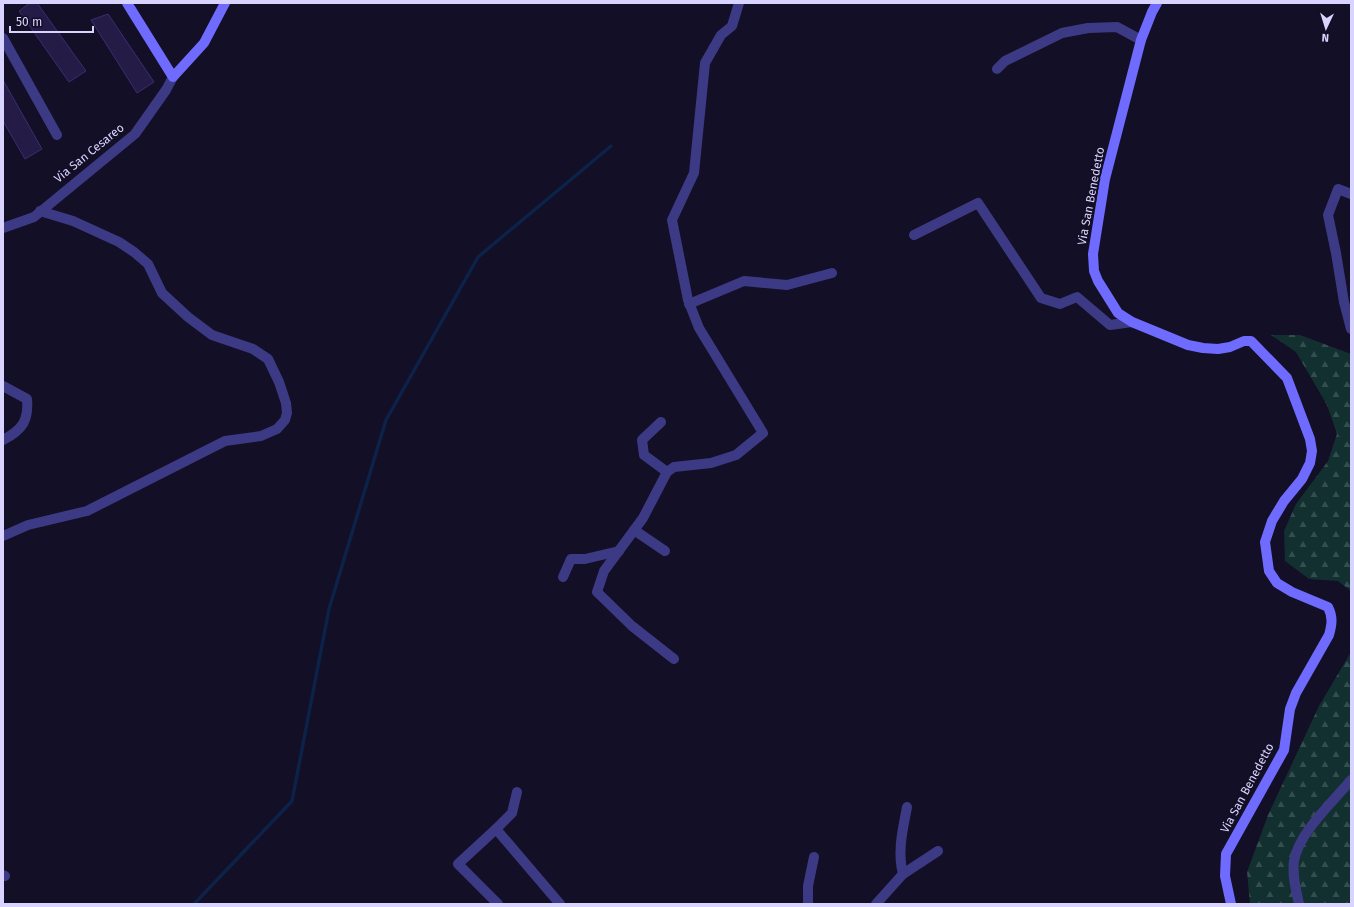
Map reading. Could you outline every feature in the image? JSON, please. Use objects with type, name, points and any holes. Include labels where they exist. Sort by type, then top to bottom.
[{"type":"street","points":[[127,3],[173,77],[204,43],[226,3]]},
{"type":"street","points":[[674,659],[632,626],[597,592],[604,571],[643,518],[667,472],[674,467],[711,463],[736,455],[763,434],[698,328],[689,304],[672,220],[694,173],[705,63],[721,35],[732,26],[739,3]]},
{"type":"street","name":"Via San Benedetto","points":[[1157,3],[1141,40],[1106,179],[1093,254],[1094,271],[1098,281],[1118,313],[1132,322],[1188,345],[1203,348],[1218,349],[1244,341],[1251,341],[1287,378],[1310,439],[1312,451],[1310,463],[1302,479],[1284,501],[1272,521],[1265,542],[1266,557],[1269,571],[1277,583],[1292,592],[1328,607],[1332,616],[1332,625],[1329,635],[1296,692],[1290,709],[1284,750],[1226,854],[1225,876],[1232,904]]},
{"type":"street","points":[[997,69],[1005,61],[1062,33],[1088,28],[1117,28],[1141,40]]},
{"type":"street","points":[[3,38],[57,135]]},
{"type":"street","name":"Via San Cesareo","points":[[3,228],[34,217],[135,134],[166,90],[173,77]]},
{"type":"street","points":[[1351,194],[1338,189],[1328,216],[1344,302],[1351,329]]},
{"type":"street","points":[[914,235],[978,203],[1041,298],[1060,304],[1077,297],[1110,325],[1132,322]]},
{"type":"street","points":[[3,536],[28,525],[87,511],[225,441],[235,439],[248,440],[261,436],[277,429],[285,420],[287,413],[286,403],[279,382],[268,360],[253,349],[212,335],[188,317],[162,293],[148,264],[129,248],[73,221],[40,211]]},
{"type":"street","points":[[689,304],[744,281],[787,285],[832,273]]},
{"type":"street","points":[[3,386],[27,399],[28,414],[17,433],[3,440]]},
{"type":"street","points":[[661,422],[642,440],[644,455],[667,472]]},
{"type":"street","points":[[634,530],[665,551]]},
{"type":"street","points":[[563,577],[571,559],[585,559],[619,551]]},
{"type":"street","points":[[1299,904],[1294,876],[1294,862],[1298,846],[1313,825],[1351,780]]},
{"type":"street","points":[[498,904],[458,864],[512,813],[517,792]]},
{"type":"street","points":[[903,874],[900,862],[900,844],[907,807]]},
{"type":"street","points":[[496,829],[560,904]]},
{"type":"street","points":[[876,904],[903,874],[938,851]]},
{"type":"street","points":[[808,904],[808,886],[814,857]]},
{"type":"green space","points":[[1271,335],[1300,335],[1351,354],[1351,591],[1338,581],[1309,579],[1285,561],[1284,531],[1296,504],[1328,461],[1337,434],[1327,405],[1296,352]]},
{"type":"green space","points":[[1351,652],[1351,904],[1250,904],[1247,872],[1268,815],[1319,706]]},
{"type":"building","points":[[30,3],[37,3],[86,71],[69,82],[19,11]]},
{"type":"building","points":[[108,14],[154,82],[137,93],[91,20]]},
{"type":"building","points":[[3,80],[42,149],[25,159],[3,121]]},
{"type":"waterway","points":[[194,904],[292,801],[329,609],[386,420],[478,257],[611,146]]}]
